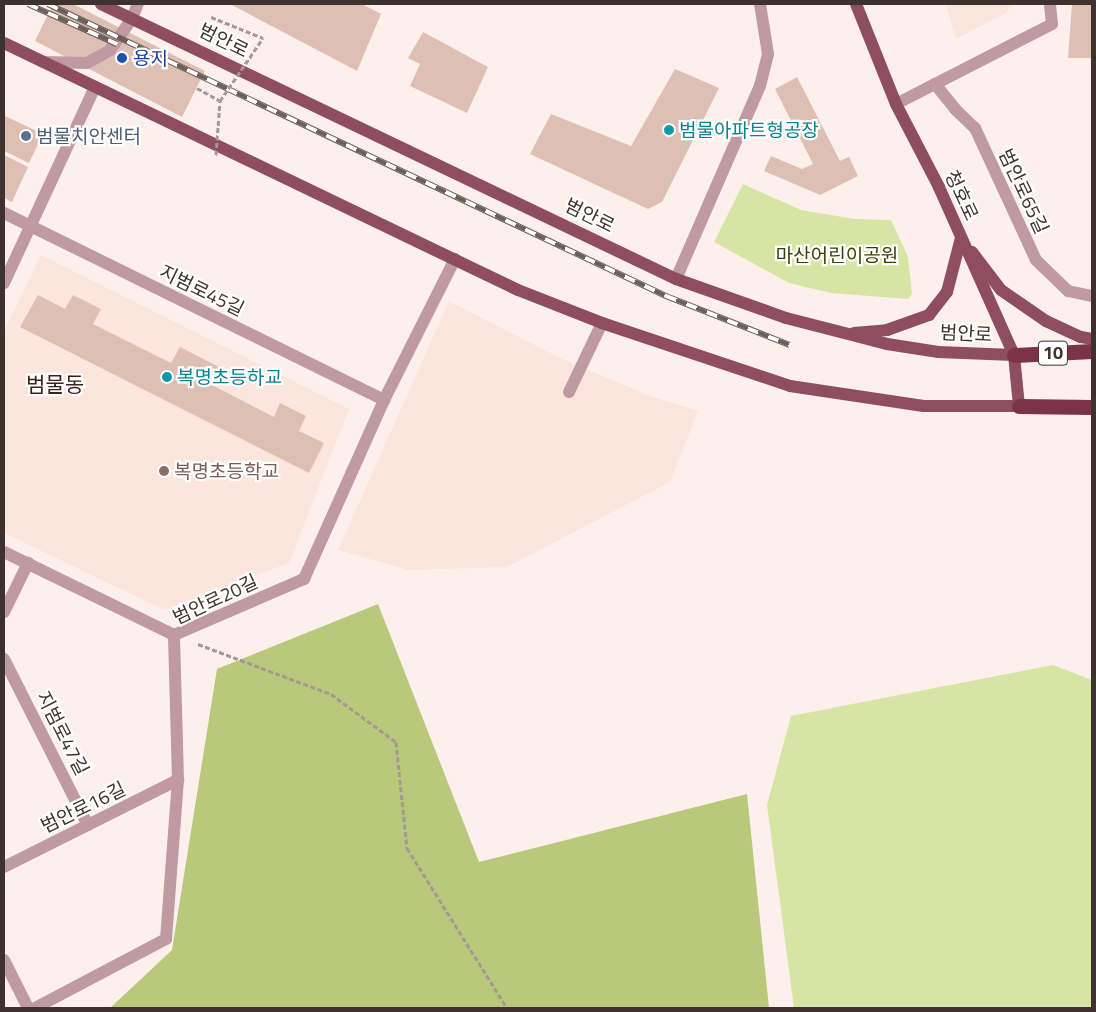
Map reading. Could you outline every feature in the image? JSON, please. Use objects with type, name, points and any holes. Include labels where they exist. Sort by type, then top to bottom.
[{"type":"highway","name":"범안로","points":[[1014,355],[1092,351]]},
{"type":"highway","points":[[1019,406],[1092,407]]},
{"type":"main road","name":"범안로","points":[[101,4],[676,279],[786,318],[842,334],[887,344],[938,352],[1014,355]]},
{"type":"main road","name":"청호로","points":[[856,4],[896,104],[939,186],[1014,355],[1019,406]]},
{"type":"main road","points":[[4,43],[518,290],[602,323],[790,386],[924,406],[1019,406]]},
{"type":"main road","points":[[842,334],[887,330],[929,315],[947,292],[961,238]]},
{"type":"main road","points":[[961,238],[1001,290],[1046,321],[1081,337],[1092,339]]},
{"type":"street","points":[[43,62],[87,64],[110,50],[132,18],[138,4]]},
{"type":"street","points":[[676,279],[760,86],[768,54],[760,4]]},
{"type":"street","points":[[896,104],[1052,24],[1050,4]]},
{"type":"street","name":"범안로65길","points":[[935,84],[955,110],[975,128],[1036,260],[1068,292],[1092,296]]},
{"type":"street","points":[[4,283],[95,87]]},
{"type":"street","name":"지범로45길","points":[[4,213],[384,400]]},
{"type":"street","name":"범안로20길","points":[[35,1008],[166,939],[178,780],[174,635],[304,579],[384,400],[455,259]]},
{"type":"street","points":[[570,392],[602,323]]},
{"type":"street","points":[[4,552],[174,635]]},
{"type":"street","points":[[4,612],[28,563]]},
{"type":"street","name":"지범로47길","points":[[4,659],[88,825]]},
{"type":"street","name":"범안로16길","points":[[4,867],[178,780]]},
{"type":"street","points":[[4,960],[28,1008]]},
{"type":"path","points":[[210,18],[263,38],[220,101],[216,155]]},
{"type":"path","points":[[197,88],[220,101]]},
{"type":"path","points":[[174,635],[331,694],[396,742],[407,848],[507,1008]]},
{"type":"shaded area","points":[[946,4],[1013,4],[1006,13],[956,39]]},
{"type":"shaded area","name":"복명초등학교","points":[[41,255],[349,409],[289,563],[164,610],[4,533],[4,331]]},
{"type":"shaded area","points":[[449,301],[560,358],[650,396],[698,411],[670,482],[507,567],[409,570],[338,550]]},
{"type":"green space","name":"마산어린이공원","points":[[743,184],[801,210],[855,219],[891,220],[908,257],[912,294],[908,299],[831,293],[789,283],[714,242]]},
{"type":"green space","points":[[378,604],[479,862],[747,794],[769,1008],[110,1008],[172,950],[217,669]]},
{"type":"green space","points":[[1053,665],[1092,680],[1092,1008],[794,1008],[767,805],[791,716]]},
{"type":"building","points":[[53,4],[73,4],[205,71],[182,117],[35,41]]},
{"type":"building","points":[[230,4],[362,4],[381,14],[357,71]]},
{"type":"building","points":[[1072,4],[1092,4],[1092,58],[1068,58]]},
{"type":"building","points":[[423,32],[488,67],[467,113],[410,86],[420,64],[408,58]]},
{"type":"building","name":"범물아파트형공장","points":[[675,69],[719,88],[662,202],[648,209],[530,154],[551,114],[631,146]]},
{"type":"building","points":[[797,77],[840,161],[849,157],[858,176],[820,195],[764,171],[771,156],[802,169],[813,164],[775,89]]},
{"type":"building","points":[[5,116],[43,134],[29,163],[4,151]]},
{"type":"building","points":[[4,155],[28,167],[12,202],[4,198]]},
{"type":"building","name":"복명초등하교","points":[[38,295],[65,309],[73,295],[101,309],[93,324],[171,363],[180,347],[221,368],[212,385],[274,417],[280,403],[306,416],[299,431],[324,443],[309,473],[20,327]]},
{"type":"railway","points":[[28,4],[117,44]]},
{"type":"railway","points":[[48,4],[666,296],[790,345]]},
{"type":"place","name":"용지","points":[[122,58]]},
{"type":"place","name":"범물아파트형공장","points":[[669,130]]},
{"type":"place","name":"범물치안센터","points":[[26,136]]},
{"type":"place","name":"복명초등하교","points":[[167,377]]},
{"type":"place","name":"복명초등학교","points":[[164,471]]},
{"type":"district","name":"범물동","points":[[55,384]]}]
